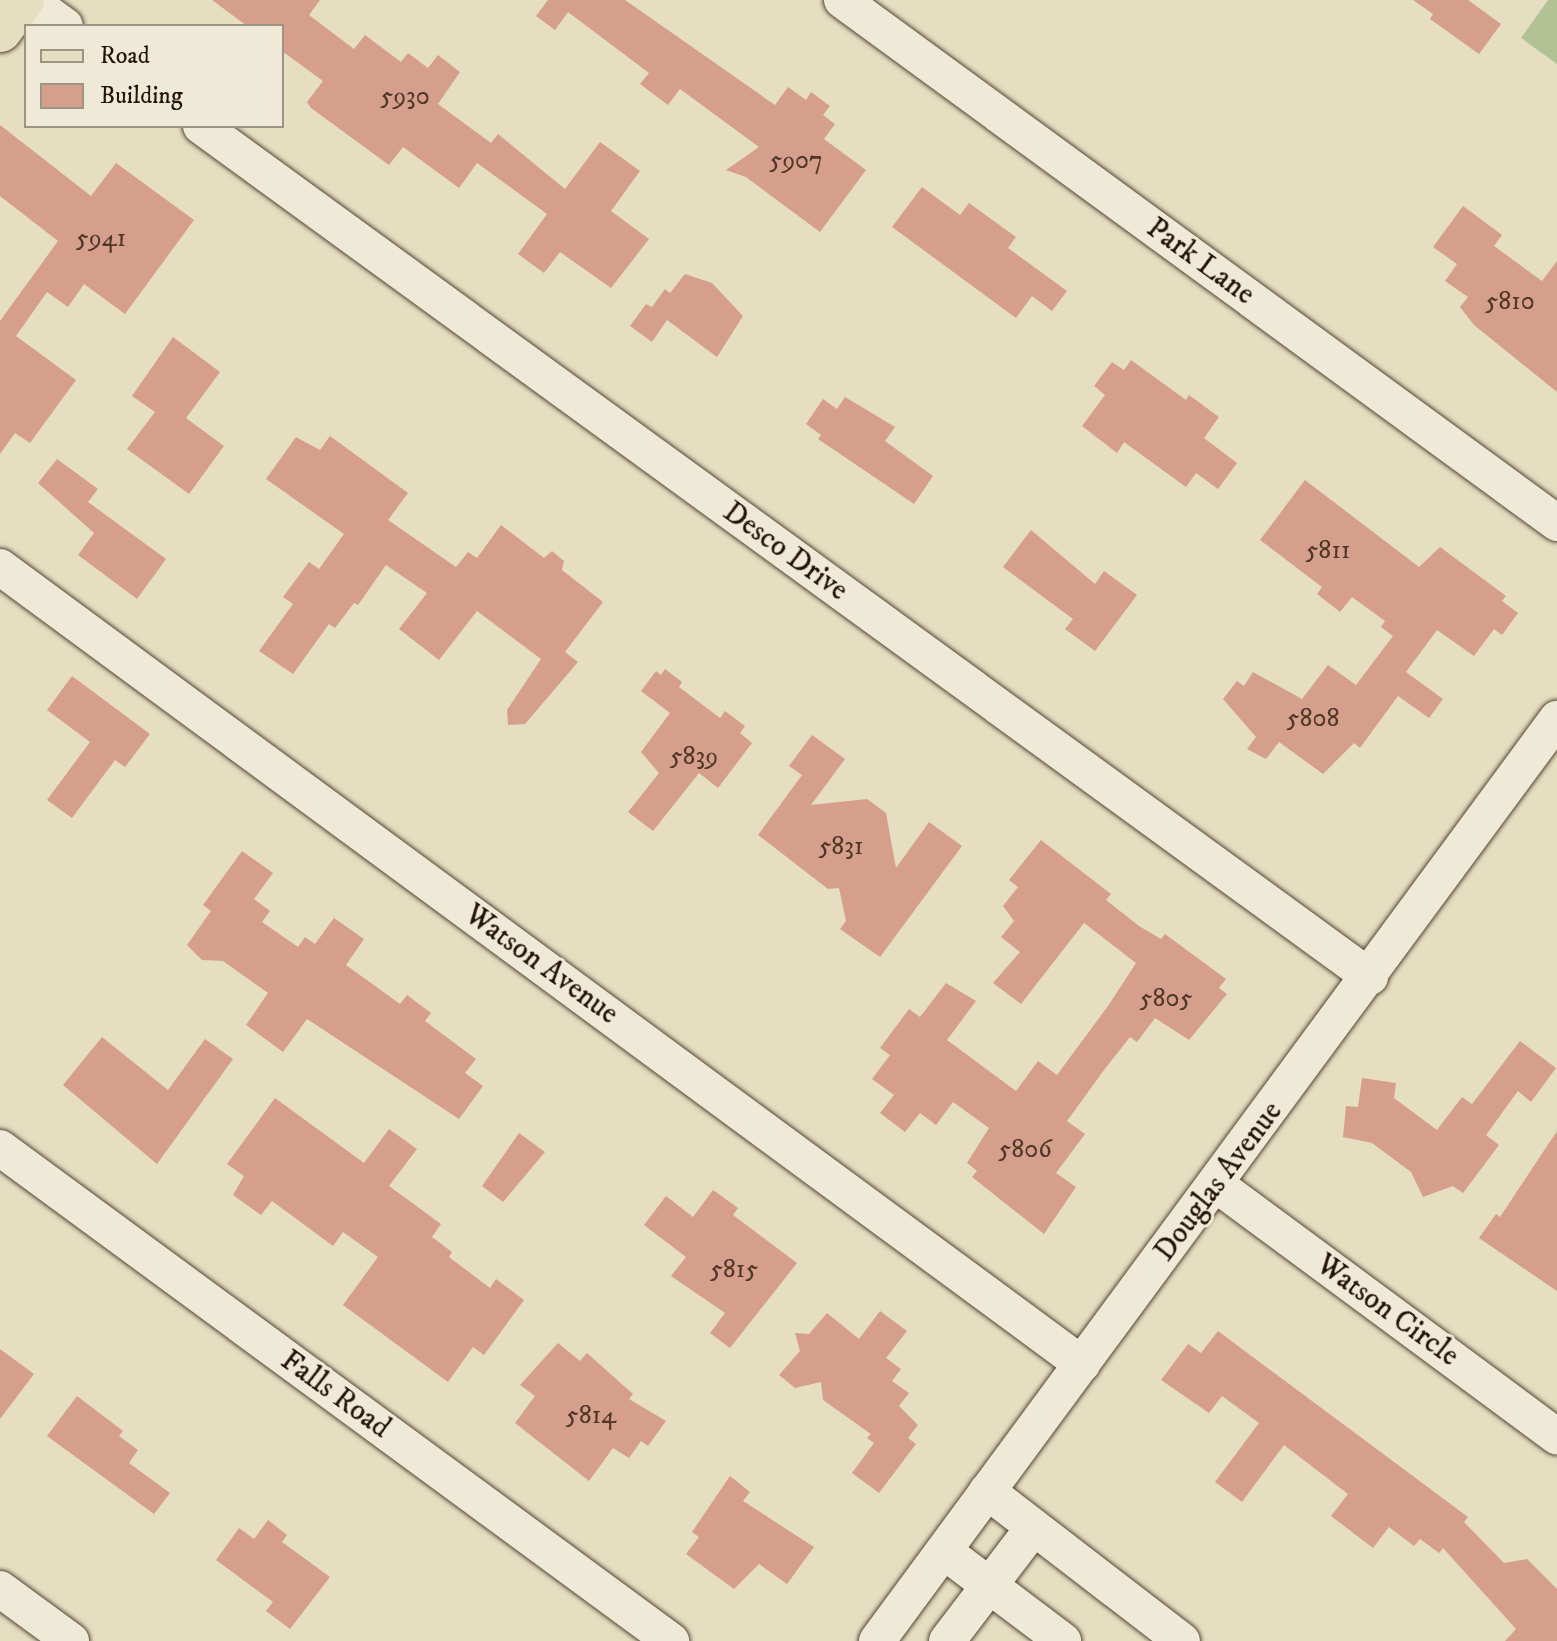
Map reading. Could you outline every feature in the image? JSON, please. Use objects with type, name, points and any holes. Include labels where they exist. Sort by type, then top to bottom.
[{"type":"main road","points":[[0,30],[22,0]]},
{"type":"street","points":[[29,0],[62,24]]},
{"type":"street","name":"Park Lane","points":[[842,0],[1557,523]]},
{"type":"street","name":"Desco Drive","points":[[204,128],[1370,977]]},
{"type":"street","name":"Watson Avenue","points":[[0,567],[1082,1364]]},
{"type":"street","name":"Douglas Avenue","points":[[877,1641],[1217,1185],[1557,719]]},
{"type":"street","name":"Falls Road","points":[[0,1148],[671,1641]]},
{"type":"street","name":"Watson Circle","points":[[1217,1185],[1557,1437]]},
{"type":"street","points":[[987,1491],[1182,1641]]},
{"type":"street","points":[[947,1641],[1033,1528]]},
{"type":"street","points":[[945,1552],[1063,1641]]},
{"type":"street","points":[[0,1589],[71,1641]]},
{"type":"street","points":[[899,1611],[938,1641]]},
{"type":"green space","points":[[1548,0],[1557,0],[1557,64],[1521,38]]},
{"type":"building","points":[[212,0],[320,0],[309,15],[354,49],[365,35],[401,62],[408,53],[428,68],[438,55],[460,72],[438,104],[491,143],[498,134],[565,189],[600,142],[640,171],[611,211],[649,239],[611,288],[560,252],[544,273],[518,254],[547,214],[477,163],[459,188],[403,147],[389,165],[311,108],[307,102],[323,81],[284,52],[284,24],[244,24]]},
{"type":"building","points":[[548,0],[625,0],[775,105],[788,87],[806,100],[811,92],[830,106],[823,115],[835,124],[824,139],[866,170],[820,232],[746,177],[726,170],[759,147],[680,89],[668,105],[640,84],[649,73],[568,12],[555,30],[536,16]]},
{"type":"building","points":[[1413,0],[1468,0],[1501,24],[1479,54],[1430,19],[1433,14]]},
{"type":"building","points":[[0,125],[91,196],[116,163],[194,220],[125,314],[84,284],[68,307],[47,292],[16,336],[76,380],[30,443],[15,433],[0,454],[0,321],[58,241],[0,196]]},
{"type":"building","points":[[922,187],[960,215],[969,203],[1016,237],[1008,248],[1067,291],[1052,311],[1032,296],[1016,318],[892,227]]},
{"type":"building","points":[[1463,206],[1502,235],[1494,246],[1542,281],[1557,261],[1557,392],[1474,325],[1460,307],[1468,297],[1445,281],[1457,264],[1433,247]]},
{"type":"building","points":[[685,274],[712,283],[743,316],[717,357],[667,320],[652,342],[630,326],[646,304],[652,307],[665,289],[670,293]]},
{"type":"building","points":[[173,337],[220,372],[186,418],[224,446],[189,494],[127,449],[155,412],[132,396]]},
{"type":"building","points":[[1131,360],[1186,400],[1189,395],[1219,417],[1204,438],[1237,463],[1218,489],[1196,473],[1186,487],[1124,442],[1117,453],[1082,426],[1105,395],[1094,386],[1112,362],[1124,370]]},
{"type":"building","points":[[845,397],[895,427],[885,441],[933,476],[914,504],[818,439],[821,435],[806,424],[823,399],[837,409]]},
{"type":"building","points":[[330,436],[408,493],[388,520],[456,567],[468,552],[477,558],[501,525],[544,558],[552,551],[564,561],[562,570],[603,602],[565,652],[578,662],[525,724],[508,725],[507,710],[541,659],[477,611],[439,660],[399,629],[427,593],[386,565],[358,605],[354,603],[335,628],[329,624],[293,674],[259,651],[293,604],[283,597],[309,562],[319,569],[344,534],[266,479],[296,437],[320,450]]},
{"type":"building","points":[[57,459],[98,489],[88,502],[166,559],[137,599],[78,555],[94,533],[38,483]]},
{"type":"building","points":[[1305,480],[1419,567],[1440,547],[1506,596],[1502,601],[1518,613],[1502,635],[1494,629],[1474,656],[1437,630],[1406,672],[1443,699],[1429,718],[1398,696],[1360,748],[1354,743],[1323,774],[1279,742],[1266,759],[1247,749],[1256,737],[1223,699],[1237,681],[1244,686],[1253,672],[1302,699],[1328,665],[1356,685],[1393,636],[1381,627],[1385,621],[1352,597],[1340,612],[1317,594],[1322,587],[1260,540]]},
{"type":"building","points":[[1031,530],[1095,584],[1104,571],[1137,595],[1095,651],[1065,629],[1073,619],[1003,567]]},
{"type":"building","points":[[665,669],[682,682],[679,687],[720,718],[725,711],[745,726],[740,733],[752,743],[718,788],[699,773],[653,831],[628,812],[659,773],[641,752],[670,713],[641,691],[656,671],[661,675]]},
{"type":"building","points":[[72,676],[150,734],[125,767],[115,760],[72,818],[47,800],[90,742],[47,710]]},
{"type":"building","points":[[812,735],[845,759],[811,805],[867,799],[886,813],[896,868],[929,822],[962,846],[880,957],[840,929],[846,921],[839,888],[828,889],[758,835],[802,775],[789,766]]},
{"type":"building","points":[[1041,840],[1111,894],[1106,900],[1139,926],[1161,939],[1165,934],[1226,979],[1219,988],[1227,994],[1189,1040],[1155,1018],[1137,1042],[1130,1037],[1104,1070],[1067,1121],[1085,1134],[1056,1173],[1076,1187],[1044,1234],[972,1177],[977,1171],[967,1163],[989,1128],[953,1102],[936,1125],[920,1113],[905,1132],[880,1113],[894,1095],[872,1079],[890,1055],[880,1048],[909,1009],[920,1017],[946,983],[976,1001],[947,1040],[1016,1091],[1038,1061],[1057,1075],[1108,1006],[1136,963],[1084,923],[1021,1004],[993,983],[1020,952],[1001,937],[1014,921],[1003,906],[1018,887],[1009,880]]},
{"type":"building","points":[[242,851],[273,873],[254,899],[270,911],[262,922],[298,947],[305,937],[315,944],[334,918],[364,939],[346,965],[400,1004],[407,995],[431,1013],[425,1021],[476,1059],[465,1073],[483,1086],[459,1119],[307,1019],[283,1052],[246,1025],[268,993],[223,961],[202,960],[187,945],[211,911],[203,905]]},
{"type":"building","points":[[102,1037],[168,1090],[205,1039],[233,1059],[157,1164],[63,1085]]},
{"type":"building","points":[[1520,1041],[1556,1068],[1531,1102],[1518,1091],[1486,1135],[1499,1145],[1463,1193],[1453,1186],[1423,1197],[1411,1172],[1372,1143],[1343,1137],[1346,1106],[1358,1107],[1362,1078],[1396,1083],[1394,1098],[1437,1130],[1462,1097],[1472,1104]]},
{"type":"building","points":[[275,1098],[364,1163],[389,1129],[417,1149],[389,1186],[441,1224],[432,1237],[452,1252],[449,1257],[490,1288],[496,1279],[524,1300],[484,1355],[473,1347],[448,1382],[343,1305],[378,1257],[343,1232],[333,1246],[272,1201],[261,1215],[233,1195],[244,1176],[227,1164]]},
{"type":"building","points":[[1557,1131],[1557,1291],[1479,1238],[1496,1214],[1500,1217]]},
{"type":"building","points":[[519,1133],[545,1152],[503,1202],[482,1186]]},
{"type":"building","points":[[713,1190],[738,1208],[733,1215],[797,1263],[730,1348],[710,1333],[725,1313],[671,1276],[686,1257],[644,1225],[666,1196],[693,1217]]},
{"type":"building","points":[[880,1311],[907,1331],[886,1358],[901,1369],[892,1381],[909,1393],[899,1406],[918,1425],[908,1438],[916,1444],[879,1493],[852,1473],[874,1443],[867,1438],[871,1434],[823,1400],[821,1382],[795,1388],[779,1375],[800,1351],[795,1333],[809,1334],[827,1313],[859,1339]]},
{"type":"building","points":[[1218,1331],[1468,1517],[1464,1522],[1504,1563],[1527,1559],[1557,1589],[1557,1641],[1505,1641],[1516,1629],[1443,1548],[1439,1553],[1420,1539],[1414,1546],[1389,1527],[1373,1548],[1331,1516],[1348,1494],[1284,1445],[1242,1502],[1215,1482],[1259,1423],[1222,1396],[1209,1413],[1161,1380],[1188,1344],[1201,1353]]},
{"type":"building","points":[[558,1343],[580,1361],[587,1353],[633,1394],[629,1399],[666,1421],[648,1446],[641,1441],[629,1458],[613,1448],[589,1481],[515,1423],[535,1396],[520,1385]]},
{"type":"building","points":[[0,1349],[34,1374],[0,1419]]},
{"type":"building","points":[[77,1396],[123,1431],[119,1436],[138,1450],[129,1463],[170,1493],[154,1514],[47,1436]]},
{"type":"building","points":[[730,1476],[750,1492],[743,1501],[814,1547],[787,1584],[759,1564],[734,1589],[686,1554],[699,1537],[692,1532]]},
{"type":"building","points":[[268,1520],[287,1535],[282,1542],[330,1577],[290,1629],[266,1611],[273,1602],[216,1560],[239,1528],[254,1539]]}]
